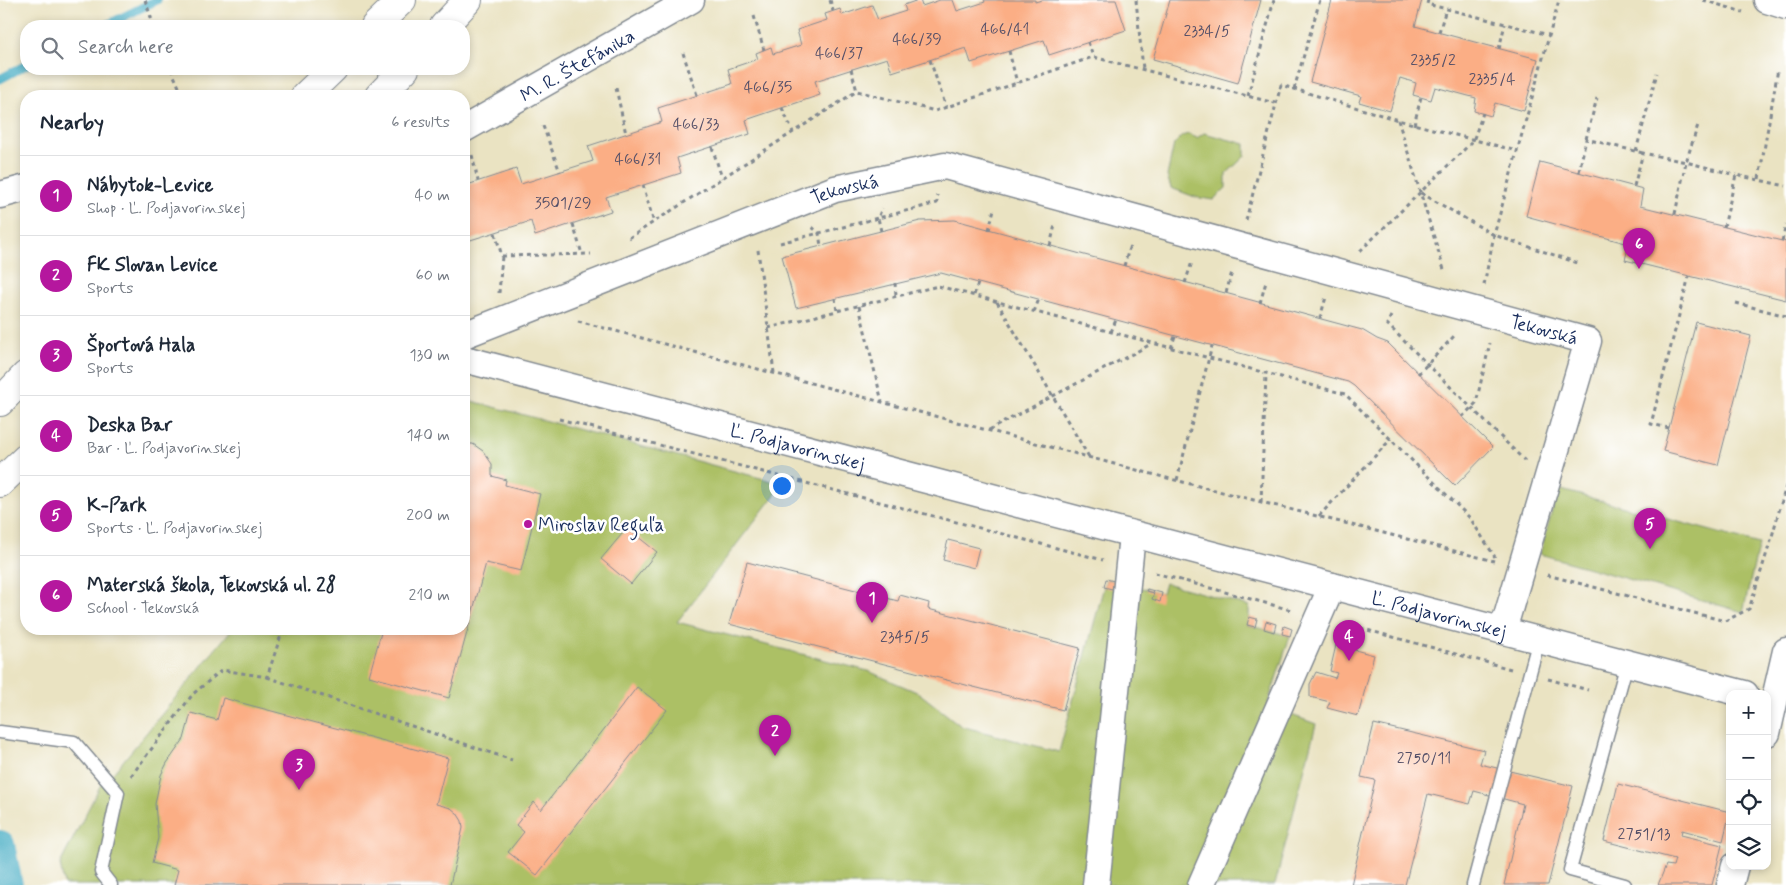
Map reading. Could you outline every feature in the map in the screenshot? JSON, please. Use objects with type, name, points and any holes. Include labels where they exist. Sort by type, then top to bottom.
[{"type":"main road","points":[[381,20],[402,0]]},
{"type":"main road","points":[[450,20],[468,0]]},
{"type":"main road","points":[[311,90],[327,75]]},
{"type":"main road","points":[[386,90],[399,75]]},
{"type":"main road","points":[[0,402],[20,381]]},
{"type":"main road","points":[[0,483],[20,464]]},
{"type":"street","name":"M. R. Štefánika","points":[[470,137],[691,0]]},
{"type":"street","points":[[1767,0],[1786,6]]},
{"type":"street","name":"Tekovská","points":[[470,333],[835,189],[945,166],[1588,342],[1503,630]]},
{"type":"street","points":[[0,195],[20,190]]},
{"type":"street","name":"Ľ. Podjavorinskej","points":[[470,361],[1730,690]]},
{"type":"street","points":[[1096,885],[1132,534]]},
{"type":"street","points":[[1204,883],[1332,586]]},
{"type":"street","points":[[1771,701],[1786,651]]},
{"type":"street","points":[[1730,885],[1734,870]]},
{"type":"lane","points":[[1473,885],[1539,640]]},
{"type":"lane","points":[[1624,885],[1570,870],[1627,663]]},
{"type":"lane","points":[[1,732],[74,742],[118,793],[101,872],[111,885]]},
{"type":"path","points":[[145,0],[152,20]]},
{"type":"path","points":[[830,0],[834,11]]},
{"type":"path","points":[[1136,0],[1143,69]]},
{"type":"path","points":[[1248,96],[1274,0]]},
{"type":"path","points":[[1294,89],[1320,0]]},
{"type":"path","points":[[1428,0],[1427,4],[1549,35]]},
{"type":"path","points":[[1462,417],[1476,403],[1476,311],[1494,235],[1558,0]]},
{"type":"path","points":[[1438,32],[1446,9]]},
{"type":"path","points":[[754,16],[764,50]]},
{"type":"path","points":[[1499,48],[1505,24]]},
{"type":"path","points":[[1088,42],[1093,56]]},
{"type":"path","points":[[1009,51],[1017,83]]},
{"type":"path","points":[[683,53],[697,95]]},
{"type":"path","points":[[626,239],[654,223],[857,91],[935,111],[1093,56],[1275,103]]},
{"type":"path","points":[[930,60],[946,107]]},
{"type":"path","points":[[851,69],[857,91]]},
{"type":"path","points":[[1759,179],[1778,69]]},
{"type":"path","points":[[1636,152],[1657,72]]},
{"type":"path","points":[[174,75],[180,90]]},
{"type":"path","points":[[1239,246],[1281,85],[1414,125],[1517,151]]},
{"type":"path","points":[[616,88],[626,134]]},
{"type":"path","points":[[1414,125],[1421,97]]},
{"type":"path","points":[[1579,172],[1597,98]]},
{"type":"path","points":[[782,108],[793,132]]},
{"type":"path","points":[[1338,273],[1472,141],[1483,113]]},
{"type":"path","points":[[1398,120],[1420,192],[1476,311]]},
{"type":"path","points":[[1674,214],[1686,162],[1698,125]]},
{"type":"path","points":[[543,126],[560,172]]},
{"type":"path","points":[[1586,139],[1786,186]]},
{"type":"path","points":[[712,147],[722,178]]},
{"type":"path","points":[[470,151],[478,182]]},
{"type":"path","points":[[1634,186],[1643,153]]},
{"type":"path","points":[[775,244],[937,204],[936,168]]},
{"type":"path","points":[[1724,226],[1736,175]]},
{"type":"path","points":[[643,185],[654,223]]},
{"type":"path","points":[[1420,192],[1494,235],[1581,264]]},
{"type":"path","points":[[573,224],[582,254]]},
{"type":"path","points":[[1782,241],[1786,225]]},
{"type":"path","points":[[495,233],[502,256],[592,254]]},
{"type":"path","points":[[767,246],[758,249],[774,373]]},
{"type":"path","points":[[1669,428],[1651,424],[1689,276]]},
{"type":"path","points":[[895,283],[896,296]]},
{"type":"path","points":[[974,295],[978,283]]},
{"type":"path","points":[[532,309],[1089,457],[1499,562],[1470,518],[1345,394],[938,286],[768,328]]},
{"type":"path","points":[[1407,292],[1386,324],[1547,482]]},
{"type":"path","points":[[835,298],[837,311]]},
{"type":"path","points":[[1034,312],[1039,299]]},
{"type":"path","points":[[997,302],[1089,457]]},
{"type":"path","points":[[1736,303],[1786,316]]},
{"type":"path","points":[[859,306],[882,402]]},
{"type":"path","points":[[1418,374],[1476,311]]},
{"type":"path","points":[[1111,332],[1116,320]]},
{"type":"path","points":[[1170,348],[1175,336]]},
{"type":"path","points":[[989,430],[1152,343]]},
{"type":"path","points":[[1177,480],[1212,346]]},
{"type":"path","points":[[1262,502],[1266,374]]},
{"type":"path","points":[[558,419],[1128,566],[1588,690]]},
{"type":"path","points":[[1318,516],[1391,440]]},
{"type":"path","points":[[1521,568],[1726,621],[1749,609],[1786,486]]},
{"type":"path","points":[[267,678],[281,635]]},
{"type":"path","points":[[118,793],[193,694],[222,670],[267,678],[512,760]]},
{"type":"green space","points":[[1204,133],[1245,144],[1245,156],[1226,174],[1226,188],[1213,200],[1195,197],[1171,188],[1167,176],[1174,144],[1182,136],[1188,134],[1197,138]]},
{"type":"green space","points":[[470,401],[783,484],[677,622],[868,671],[919,693],[961,726],[1059,752],[1106,579],[1162,593],[1165,583],[1249,606],[1247,625],[1290,636],[1267,706],[1316,724],[1275,885],[64,885],[60,864],[100,786],[114,772],[227,635],[470,635]]},
{"type":"green space","points":[[1558,489],[1759,544],[1743,612],[1540,554]]},
{"type":"building","points":[[918,0],[920,0],[922,6],[940,0],[953,0],[957,11],[985,2],[984,0],[1035,0],[1035,2],[1042,0],[1116,0],[1126,30],[1049,55],[1044,40],[971,63],[966,48],[892,72],[887,58],[815,81],[820,95],[746,120],[750,134],[677,158],[681,173],[606,197],[611,211],[535,236],[531,221],[470,240],[470,184],[516,169],[521,184],[593,161],[588,146],[662,122],[658,108],[732,84],[728,69],[758,59],[756,53],[771,47],[773,54],[801,45],[797,30],[827,20],[825,14],[840,9],[842,15],[872,5],[878,20],[906,11],[904,5]]},
{"type":"building","points":[[1170,0],[1261,0],[1238,83],[1153,59]]},
{"type":"building","points":[[1332,0],[1422,0],[1415,26],[1538,59],[1524,111],[1495,103],[1491,116],[1474,111],[1476,98],[1435,87],[1431,100],[1413,95],[1416,83],[1400,78],[1390,111],[1359,102],[1361,96],[1310,82]]},
{"type":"building","points":[[1540,162],[1643,189],[1640,206],[1786,242],[1786,300],[1625,260],[1629,244],[1526,216]]},
{"type":"building","points":[[955,220],[1362,330],[1388,343],[1493,447],[1455,486],[1348,382],[941,273],[796,308],[782,256],[920,221]]},
{"type":"building","points":[[1696,322],[1751,336],[1718,465],[1663,451]]},
{"type":"building","points":[[470,444],[483,451],[492,464],[492,476],[506,480],[505,485],[540,494],[521,571],[486,563],[470,621]]},
{"type":"building","points":[[627,528],[657,552],[631,584],[601,559]]},
{"type":"building","points":[[948,540],[979,548],[974,568],[943,560]]},
{"type":"building","points":[[747,562],[898,601],[900,595],[929,603],[928,609],[1080,648],[1063,710],[729,624]]},
{"type":"building","points":[[1106,579],[1122,583],[1114,583],[1112,589],[1104,587]]},
{"type":"building","points":[[1147,589],[1162,593],[1160,602],[1152,599],[1154,593],[1146,591]]},
{"type":"building","points":[[1249,617],[1257,619],[1255,627],[1247,625]]},
{"type":"building","points":[[1266,621],[1276,624],[1274,632],[1264,629]]},
{"type":"building","points":[[1284,626],[1292,629],[1290,636],[1282,634]]},
{"type":"building","points":[[380,635],[466,635],[449,698],[369,676]]},
{"type":"building","points":[[1336,645],[1374,655],[1358,716],[1327,708],[1330,702],[1310,697],[1310,684],[1316,672],[1335,678],[1337,673],[1330,671]]},
{"type":"building","points":[[637,687],[667,710],[537,875],[508,852],[524,832],[516,825],[534,802],[541,810]]},
{"type":"building","points":[[223,698],[448,758],[436,804],[451,808],[457,813],[462,821],[463,828],[450,885],[174,885],[178,870],[152,863],[158,838],[155,804],[161,775],[184,739],[191,713],[217,720]]},
{"type":"building","points":[[1374,724],[1484,750],[1480,764],[1573,786],[1548,885],[1504,885],[1523,804],[1474,791],[1470,804],[1428,794],[1405,885],[1351,885],[1375,780],[1361,777]]},
{"type":"building","points":[[1618,784],[1726,811],[1726,829],[1723,841],[1682,830],[1681,835],[1722,845],[1712,885],[1658,885],[1666,865],[1673,866],[1675,859],[1604,841]]},
{"type":"waterway","points":[[117,20],[157,0]]},
{"type":"waterway","points":[[0,79],[20,68]]},
{"type":"waterway","points":[[0,845],[8,885]]},
{"type":"place","name":"Materská škola, Tekovská ul. 28","points":[[1639,269]]},
{"type":"place","name":"Miroslav Reguľa","points":[[528,524]]},
{"type":"place","name":"K-Park","points":[[1650,549]]},
{"type":"place","name":"Nábytok-Levice","points":[[872,623]]},
{"type":"place","name":"Deska Bar","points":[[1349,661]]},
{"type":"place","name":"FK Slovan Levice","points":[[775,756]]},
{"type":"place","name":"Športová Hala","points":[[299,790]]}]
